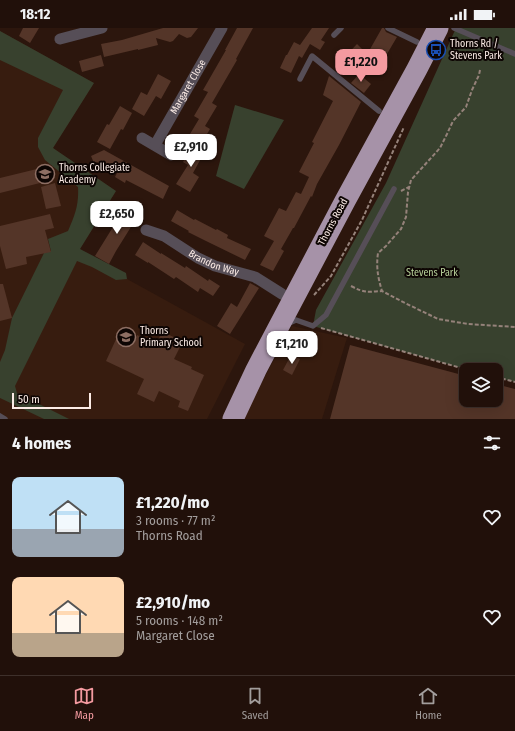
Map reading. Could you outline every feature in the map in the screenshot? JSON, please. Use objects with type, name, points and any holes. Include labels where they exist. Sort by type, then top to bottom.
[{"type":"highway","name":"Thorns Road","points":[[233,419],[278,328],[438,28]]},
{"type":"highway","name":"Thorns Road","points":[[220,419],[282,294],[420,35]]},
{"type":"street","points":[[60,39],[102,28]]},
{"type":"street","name":"Margaret Close","points":[[155,145],[222,28]]},
{"type":"street","points":[[142,138],[171,155]]},
{"type":"street","name":"Brandon Way","points":[[146,230],[164,236],[198,258],[215,266],[255,277],[282,294]]},
{"type":"lane","points":[[334,35],[340,28]]},
{"type":"lane","points":[[388,28],[420,35]]},
{"type":"lane","points":[[454,28],[515,54]]},
{"type":"lane","points":[[300,79],[312,56],[379,111]]},
{"type":"lane","points":[[278,328],[296,320],[313,326],[326,315],[394,189]]},
{"type":"lane","points":[[0,416],[5,419]]},
{"type":"path","points":[[382,291],[376,265],[378,253],[401,229],[406,217],[408,192],[411,180],[440,148],[453,121],[466,107],[480,70]]},
{"type":"path","points":[[311,298],[331,276],[362,220],[404,128]]},
{"type":"path","points":[[344,282],[360,290],[368,292],[382,291],[438,319],[468,324],[515,327]]},
{"type":"path","points":[[313,326],[459,367]]},
{"type":"path","points":[[503,379],[515,382]]},
{"type":"shaded area","points":[[0,31],[94,83],[53,148],[116,191],[78,252],[245,344],[207,419],[0,419]]},
{"type":"shaded area","points":[[292,326],[347,338],[322,419],[244,419],[247,410]]},
{"type":"green space","name":"Stevens Park","points":[[456,28],[515,28],[515,382],[503,379],[503,363],[459,363],[459,367],[313,326],[316,310],[386,183]]},
{"type":"green space","points":[[0,31],[94,83],[53,148],[116,191],[80,249],[126,273],[127,279],[116,280],[77,261],[15,386],[17,393],[69,419],[44,419],[0,398],[0,362],[5,350],[12,318],[44,253],[51,251],[48,239],[68,231],[76,210],[78,187],[45,160],[38,147],[38,138],[63,90],[0,60]]},
{"type":"green space","points":[[235,105],[284,120],[244,189],[216,176]]},
{"type":"building","points":[[23,28],[39,28],[30,43],[19,36]]},
{"type":"building","points":[[163,28],[198,28],[191,37],[187,38],[179,34],[173,41],[170,42],[156,38],[158,45],[104,57],[101,44],[122,40]]},
{"type":"building","points":[[237,28],[253,28],[236,59],[237,60],[212,103],[217,106],[205,126],[210,129],[200,146],[187,139],[199,119],[194,116],[208,92],[203,90]]},
{"type":"building","points":[[312,28],[329,28],[321,40],[325,42],[320,50],[310,44],[302,58],[299,56],[291,73],[280,68],[294,42],[300,45]]},
{"type":"building","points":[[382,28],[384,28],[386,32],[397,37],[384,59],[369,51]]},
{"type":"building","points":[[357,44],[368,55],[353,71],[342,60]]},
{"type":"building","points":[[101,55],[104,66],[82,72],[79,61]]},
{"type":"building","points":[[158,74],[171,81],[161,99],[156,96],[144,116],[132,109],[141,92],[147,95]]},
{"type":"building","points":[[359,74],[371,84],[364,93],[351,83]]},
{"type":"building","points":[[329,76],[361,102],[317,184],[312,197],[311,196],[281,249],[284,251],[273,271],[260,265],[274,241],[264,236],[279,208],[286,211],[296,192],[301,194],[309,177],[299,172],[314,143],[312,142],[333,101],[323,95]]},
{"type":"building","points":[[120,106],[132,113],[110,149],[97,142],[107,124],[109,125]]},
{"type":"building","points":[[193,144],[205,151],[193,173],[199,177],[190,192],[176,184],[188,165],[183,162]]},
{"type":"building","points":[[104,150],[169,186],[163,199],[126,180],[125,183],[115,177],[117,173],[97,162],[94,163],[91,156]]},
{"type":"building","points":[[41,168],[44,182],[0,193],[0,178]]},
{"type":"building","points":[[55,183],[61,206],[46,209],[41,187]]},
{"type":"building","points":[[126,206],[139,214],[109,264],[95,256]]},
{"type":"building","points":[[177,210],[194,220],[195,219],[216,230],[217,229],[228,235],[227,238],[251,249],[245,260],[188,232],[189,231],[171,221]]},
{"type":"building","points":[[50,214],[54,228],[45,230],[51,252],[26,257],[27,264],[6,269],[0,246],[0,226]]},
{"type":"building","points":[[143,242],[185,268],[186,266],[208,281],[209,279],[220,286],[213,296],[200,288],[198,292],[176,277],[174,279],[135,255]]},
{"type":"building","points":[[250,283],[259,288],[230,334],[217,326],[231,303],[237,307]]},
{"type":"building","points":[[0,284],[3,284],[12,318],[0,321]]},
{"type":"building","points":[[162,332],[183,341],[174,359],[192,367],[191,369],[204,375],[188,411],[178,407],[180,401],[159,391],[154,402],[137,394],[144,379],[106,361],[118,335],[134,342],[137,335],[156,344]]},
{"type":"building","points":[[350,345],[459,374],[459,407],[503,407],[503,386],[515,389],[515,419],[330,419]]},
{"type":"building","points":[[291,355],[300,359],[292,375],[283,370]]},
{"type":"place","name":"Thorns Rd / Stevens Park","points":[[436,50]]},
{"type":"place","name":"Thorns Collegiate Academy","points":[[45,174]]},
{"type":"place","name":"Thorns Primary School","points":[[126,337]]}]
